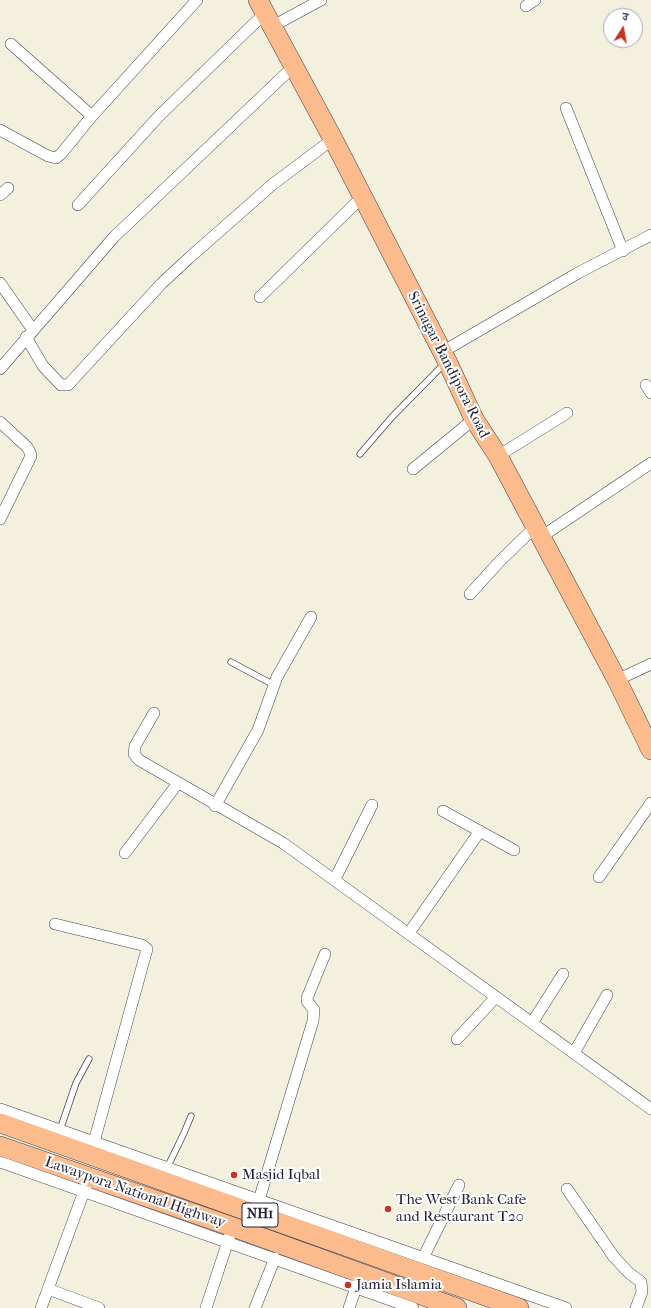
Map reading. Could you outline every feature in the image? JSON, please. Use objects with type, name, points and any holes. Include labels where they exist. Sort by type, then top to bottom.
[{"type":"highway","name":"Srinagar Bandipora Road","points":[[265,13],[333,138],[444,356],[474,419],[498,456],[617,680],[651,750]]},
{"type":"highway","name":"NH1","points":[[0,1123],[520,1308]]},
{"type":"highway","name":"Lawaypora National Highway","points":[[0,1146],[86,1185],[230,1234],[292,1249],[359,1280]]},
{"type":"highway","name":"NH1","points":[[359,1280],[457,1308]]},
{"type":"street","points":[[0,130],[48,156],[56,158],[197,0]]},
{"type":"street","points":[[78,205],[159,116],[265,13],[321,0]]},
{"type":"street","points":[[11,44],[92,116]]},
{"type":"street","points":[[0,369],[114,237],[294,66]]},
{"type":"street","points":[[566,108],[623,251]]},
{"type":"street","points":[[0,282],[30,333],[43,366],[61,384],[68,385],[162,283],[273,184],[333,138]]},
{"type":"street","points":[[260,297],[362,197]]},
{"type":"street","points":[[444,356],[578,273],[623,251],[651,235]]},
{"type":"street","points":[[498,456],[567,413]]},
{"type":"street","points":[[413,469],[474,419]]},
{"type":"street","points":[[0,422],[27,447],[31,456],[0,519]]},
{"type":"street","points":[[470,594],[500,560],[538,532],[651,463]]},
{"type":"street","points":[[215,806],[258,730],[274,685],[311,617]]},
{"type":"street","points":[[617,680],[651,664]]},
{"type":"street","points":[[154,713],[135,746],[134,754],[139,760],[215,806],[283,843],[335,879],[372,908],[408,932],[651,1109]]},
{"type":"street","points":[[125,853],[178,783]]},
{"type":"street","points":[[599,877],[651,803]]},
{"type":"street","points":[[335,879],[372,805]]},
{"type":"street","points":[[443,811],[514,850]]},
{"type":"street","points":[[408,932],[480,831]]},
{"type":"street","points":[[55,924],[142,945],[147,950],[94,1142]]},
{"type":"street","points":[[259,1200],[313,1021],[314,1010],[308,1003],[307,998],[325,954]]},
{"type":"street","points":[[532,1023],[563,974]]},
{"type":"street","points":[[574,1053],[607,995]]},
{"type":"street","points":[[457,1039],[496,997]]},
{"type":"street","points":[[0,1109],[566,1308]]},
{"type":"street","points":[[0,1162],[86,1185],[41,1308]]},
{"type":"street","points":[[423,1258],[459,1186]]},
{"type":"street","points":[[567,1189],[614,1257],[629,1273],[641,1282],[642,1292],[636,1308]]},
{"type":"street","points":[[206,1308],[230,1234],[275,1258],[359,1280],[413,1308]]},
{"type":"street","points":[[255,1308],[275,1258]]},
{"type":"street","points":[[349,1308],[359,1280]]},
{"type":"street","points":[[48,1289],[99,1308]]},
{"type":"lane","points":[[360,454],[444,356]]},
{"type":"lane","points":[[231,662],[274,685]]},
{"type":"lane","points":[[60,1130],[76,1083],[90,1059]]},
{"type":"lane","points":[[167,1168],[184,1133],[190,1116]]},
{"type":"place","name":"Masjid Iqbal","points":[[234,1175]]},
{"type":"place","name":"The West Bank Cafe and Restaurant T20","points":[[388,1209]]},
{"type":"place","name":"Jamia Islamia","points":[[348,1285]]}]
